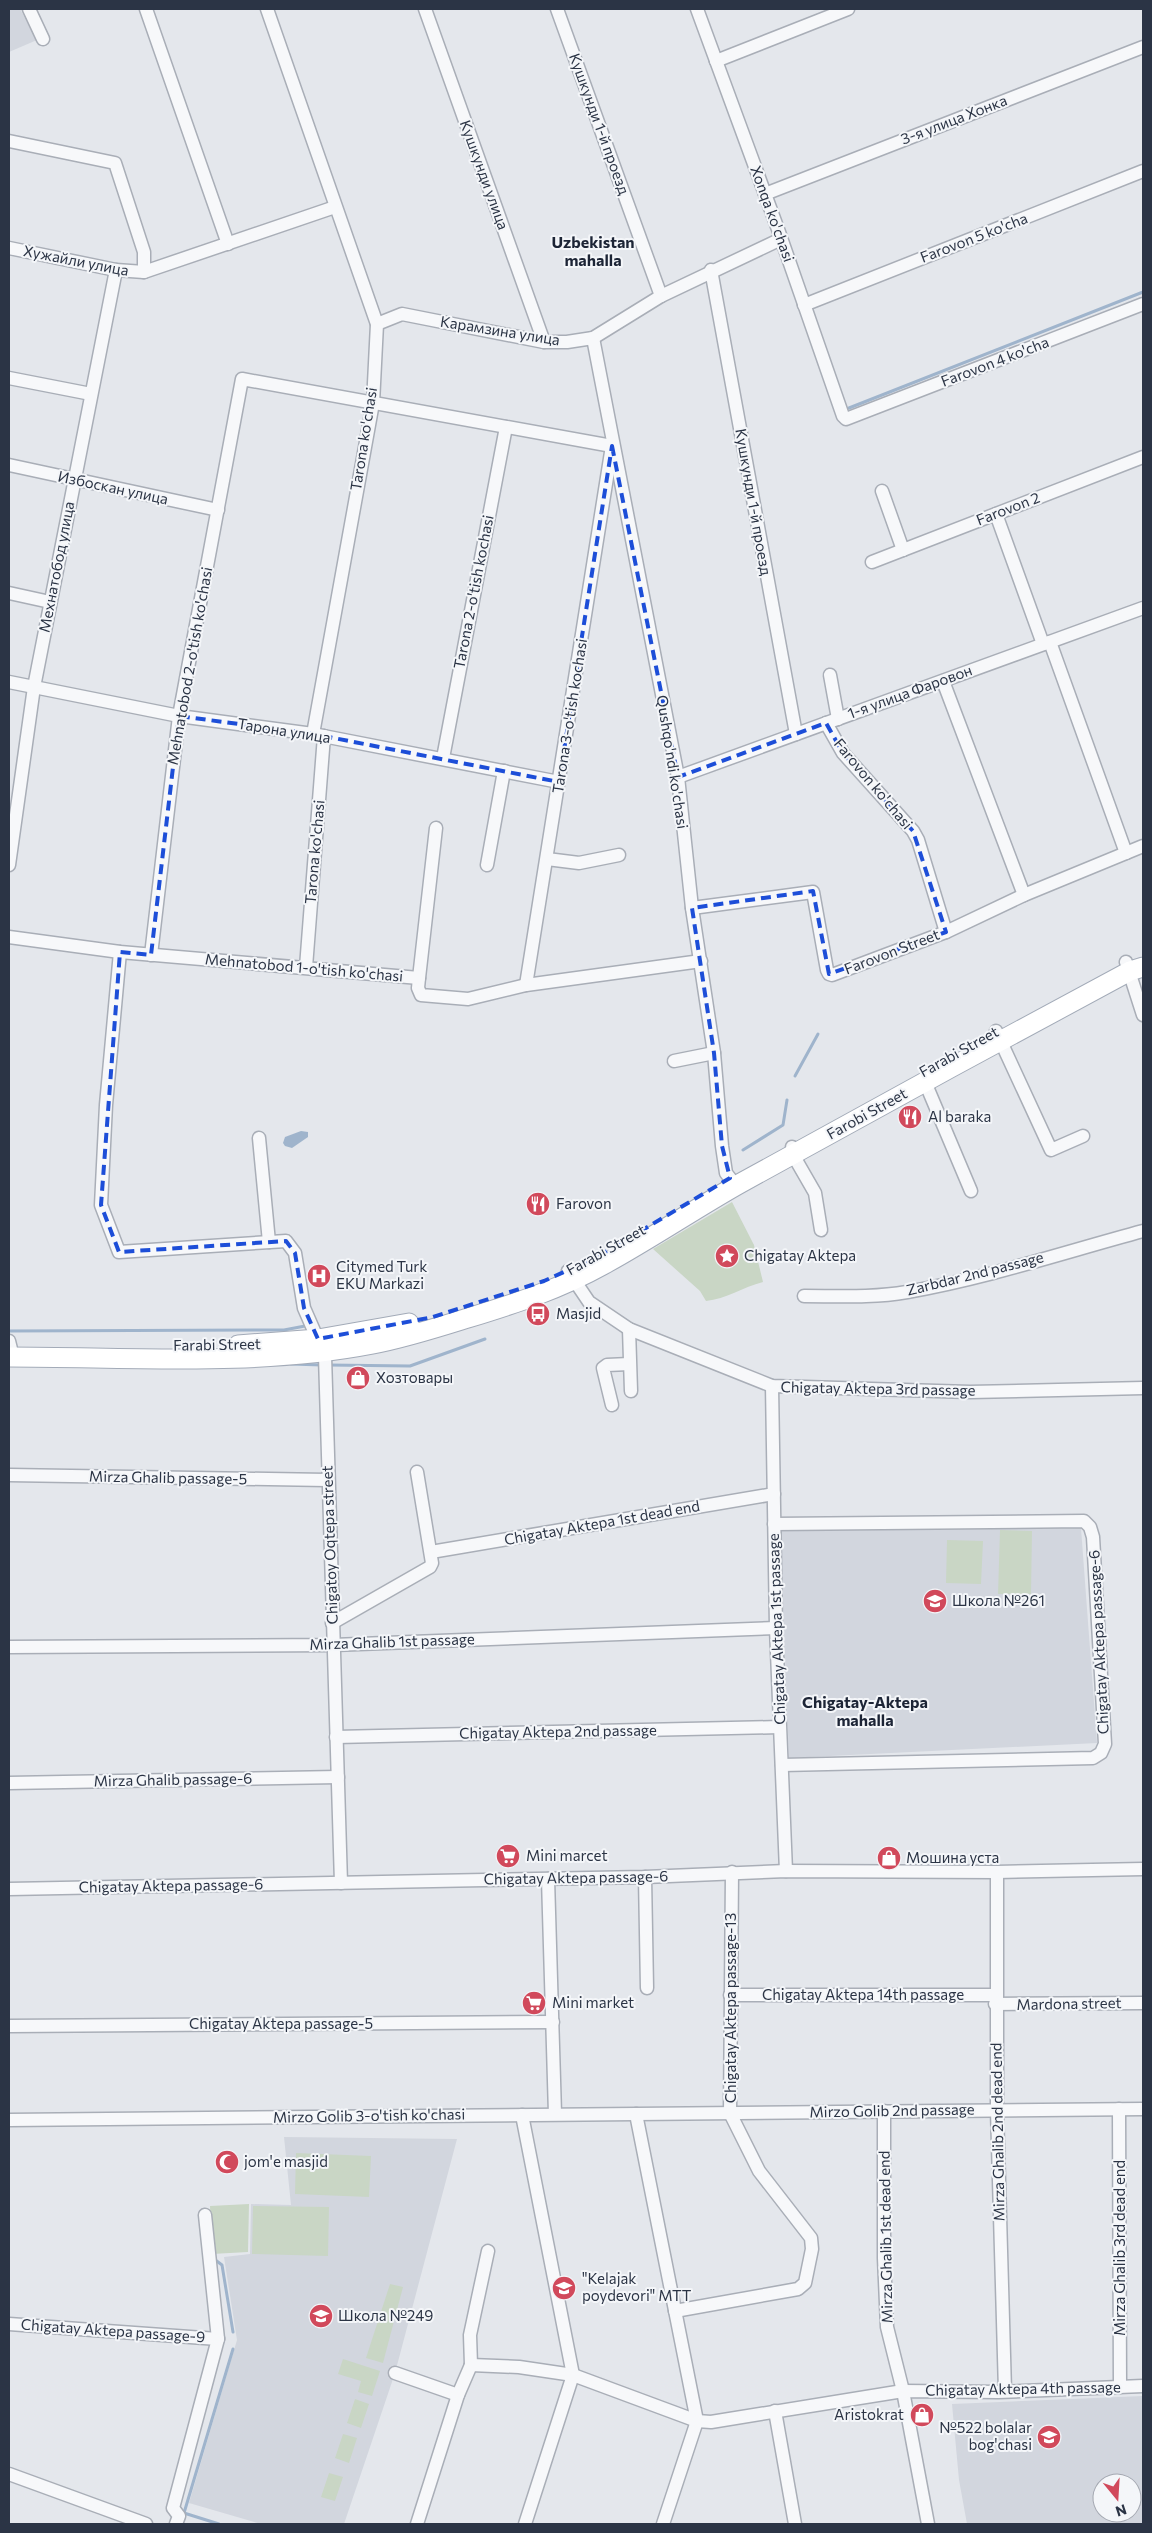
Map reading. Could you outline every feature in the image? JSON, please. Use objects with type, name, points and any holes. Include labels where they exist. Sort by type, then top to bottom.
[{"type":"main road","name":"Farobi Street","points":[[733,1182],[925,1082],[998,1036],[1136,964]]},
{"type":"main road","name":"Farabi Street","points":[[792,1150],[998,1036]]},
{"type":"main road","name":"Farabi Street","points":[[10,1350],[210,1358],[283,1357],[318,1340],[377,1343],[430,1330],[524,1302],[571,1276],[602,1266],[733,1182]]},
{"type":"street","points":[[29,9],[43,39]]},
{"type":"street","points":[[146,9],[228,244]]},
{"type":"street","name":"Tarona ko'chasi","points":[[267,9],[377,324],[372,402],[318,735],[306,967]]},
{"type":"street","name":"Кушкунди улица","points":[[425,9],[544,342]]},
{"type":"street","name":"Кушкунди 1-й проезд","points":[[557,9],[661,296]]},
{"type":"street","name":"Xonqa ko'chasi","points":[[697,9],[765,194],[843,416],[846,419]]},
{"type":"street","points":[[716,62],[848,9]]},
{"type":"street","name":"3-я улица Хонка","points":[[765,194],[1143,47]]},
{"type":"street","points":[[9,141],[115,163],[144,252],[144,272],[336,207]]},
{"type":"street","name":"Farovon 5 ko'cha","points":[[804,305],[1143,171]]},
{"type":"street","name":"Карамзина улица","points":[[377,324],[402,314],[544,342],[567,342],[593,338],[661,296],[711,270],[781,240]]},
{"type":"street","name":"Хужайли улица","points":[[9,248],[116,270],[144,272]]},
{"type":"street","name":"Мехнатобод улица","points":[[9,865],[34,687],[116,270]]},
{"type":"street","name":"Кушкунди 1-й проезд","points":[[711,270],[796,734]]},
{"type":"street","name":"Farovon 4 ko'cha","points":[[846,419],[1143,304]]},
{"type":"street","name":"Qushqo'ndi ko'chasi","points":[[593,338],[612,446],[678,777],[692,908],[714,1053],[722,1146],[726,1173],[733,1182]]},
{"type":"street","points":[[9,378],[91,394]]},
{"type":"street","name":"Mehnatobod 2-o'tish ko'chasi","points":[[151,955],[179,716],[242,379],[372,402]]},
{"type":"street","points":[[372,402],[612,446]]},
{"type":"street","name":"Tarona 2-o'tish kochasi","points":[[443,758],[506,427]]},
{"type":"street","name":"Tarona 3-o'tish kochasi","points":[[526,985],[612,446]]},
{"type":"street","name":"Farovon 2","points":[[872,562],[1143,457]]},
{"type":"street","name":"Избоскан улица","points":[[9,466],[218,510]]},
{"type":"street","points":[[882,491],[903,550]]},
{"type":"street","points":[[996,514],[1126,853]]},
{"type":"street","points":[[9,593],[50,602]]},
{"type":"street","name":"1-я улица Фаровон","points":[[678,777],[1143,608]]},
{"type":"street","name":"Farovon ko'chasi","points":[[830,675],[832,721],[838,747],[913,831],[918,840],[946,932]]},
{"type":"street","points":[[943,681],[1024,895]]},
{"type":"street","name":"Тарона улица","points":[[9,682],[179,716],[318,735],[559,782]]},
{"type":"street","points":[[488,865],[504,771]]},
{"type":"street","points":[[419,978],[436,828]]},
{"type":"street","name":"Farovon Street","points":[[692,908],[813,892],[829,974],[946,932],[1024,895],[1143,846]]},
{"type":"street","points":[[547,859],[579,863],[619,855]]},
{"type":"street","name":"Mehnatobod 1-o'tish ko'chasi","points":[[9,937],[120,952],[419,978],[418,988],[421,995],[453,999],[468,999],[526,985],[701,961]]},
{"type":"street","points":[[120,952],[106,1105],[101,1205],[119,1252],[269,1242],[259,1138]]},
{"type":"street","points":[[1136,964],[1143,1016]]},
{"type":"street","points":[[998,1036],[1051,1150],[1083,1136]]},
{"type":"street","points":[[674,1061],[714,1053]]},
{"type":"street","points":[[925,1082],[971,1191]]},
{"type":"street","points":[[792,1150],[815,1193],[821,1230]]},
{"type":"street","name":"Zarbdar 2nd passage","points":[[804,1296],[870,1295],[906,1292],[974,1277],[1143,1231]]},
{"type":"street","name":"Chigatoy Oqtepa street","points":[[269,1242],[286,1241],[295,1253],[304,1308],[318,1340],[326,1365],[327,1480],[341,1883]]},
{"type":"street","name":"Chigatay Aktepa 3rd passage","points":[[571,1276],[589,1302],[629,1329],[772,1386],[970,1392],[1143,1388]]},
{"type":"street","points":[[629,1329],[631,1391]]},
{"type":"street","points":[[612,1405],[603,1368],[607,1365],[629,1364]]},
{"type":"street","name":"Chigatay Aktepa 1st passage","points":[[772,1386],[776,1628],[786,1871]]},
{"type":"street","points":[[332,1623],[430,1567],[432,1563],[431,1552],[417,1472]]},
{"type":"street","name":"Mirza Ghalib passage-5","points":[[9,1475],[327,1480]]},
{"type":"street","name":"Chigatay Aktepa 1st dead end","points":[[431,1552],[774,1494]]},
{"type":"street","name":"Chigatay Aktepa passage-6","points":[[774,1524],[1084,1521],[1091,1529],[1093,1537],[1106,1744],[1101,1753],[1093,1758],[782,1765]]},
{"type":"street","name":"Mirza Ghalib 1st passage","points":[[9,1647],[333,1645],[776,1628]]},
{"type":"street","name":"Chigatay Aktepa 2nd passage","points":[[336,1737],[780,1727]]},
{"type":"street","name":"Mirza Ghalib passage-6","points":[[9,1783],[338,1777]]},
{"type":"street","name":"Chigatay Aktepa passage-6","points":[[9,1889],[645,1877],[786,1871],[997,1872],[1143,1869]]},
{"type":"street","name":"Chigatay Aktepa passage-13","points":[[675,2311],[798,2289],[805,2283],[813,2242],[759,2171],[730,2113],[732,1872]]},
{"type":"street","name":"Mirza Ghalib 2nd dead end","points":[[997,1872],[995,2000],[1004,2391]]},
{"type":"street","points":[[645,1877],[647,1988]]},
{"type":"street","points":[[548,1879],[555,2114]]},
{"type":"street","name":"Chigatay Aktepa 14th passage","points":[[730,1995],[995,2000]]},
{"type":"street","name":"Mardona street","points":[[995,2000],[1143,2003]]},
{"type":"street","name":"Chigatay Aktepa passage-5","points":[[9,2026],[553,2022]]},
{"type":"street","name":"Mirza Ghalib 3rd dead end","points":[[1120,2109],[1120,2387]]},
{"type":"street","name":"Mirzo Golib 2nd passage","points":[[730,2113],[1143,2109]]},
{"type":"street","name":"Mirza Ghalib 1st dead end","points":[[884,2111],[884,2258],[887,2327],[903,2391],[928,2524]]},
{"type":"street","name":"Mirzo Golib 3-o'tish ko'chasi","points":[[9,2120],[730,2113]]},
{"type":"street","points":[[636,2114],[697,2421],[663,2524]]},
{"type":"street","points":[[522,2115],[573,2376],[525,2524]]},
{"type":"street","points":[[176,2524],[179,2516],[173,2508],[218,2339],[205,2216]]},
{"type":"street","points":[[417,2524],[458,2395],[471,2365],[470,2335],[488,2251]]},
{"type":"street","name":"Chigatay Aktepa passage-9","points":[[9,2324],[218,2339]]},
{"type":"street","points":[[471,2365],[519,2367],[573,2376],[697,2421]]},
{"type":"street","points":[[394,2373],[458,2395]]},
{"type":"street","name":"Chigatay Aktepa 4th passage","points":[[697,2421],[711,2422],[903,2391],[1004,2391],[1143,2386]]},
{"type":"street","points":[[775,2411],[795,2524]]},
{"type":"street","points":[[9,2474],[146,2524]]},
{"type":"highlighted area","points":[[612,446],[678,777],[826,723],[843,753],[913,831],[946,932],[829,974],[813,891],[692,908],[714,1053],[722,1146],[730,1178],[597,1257],[544,1281],[433,1317],[318,1339],[304,1308],[295,1253],[286,1241],[119,1252],[101,1205],[120,952],[151,955],[179,716],[313,734],[559,782]]},
{"type":"shaded area","points":[[9,9],[20,9],[37,40],[9,52]]},
{"type":"shaded area","name":"Школа №261","points":[[1081,1528],[1097,1743],[789,1758],[780,1531]]},
{"type":"shaded area","name":"Школа №249","points":[[284,2137],[457,2139],[395,2373],[344,2524],[261,2524],[189,2503],[237,2340],[224,2257],[250,2254],[251,2204],[291,2205]]},
{"type":"shaded area","name":"№522 bolalar bog'chasi","points":[[1143,2396],[1143,2524],[967,2524],[959,2480],[952,2404]]},
{"type":"green space","points":[[732,1202],[754,1245],[763,1282],[721,1298],[706,1301],[700,1291],[653,1249]]},
{"type":"green space","points":[[1000,1530],[1032,1531],[1031,1594],[998,1594]]},
{"type":"green space","points":[[947,1540],[983,1541],[981,1584],[946,1583]]},
{"type":"green space","points":[[296,2153],[371,2156],[369,2197],[295,2194]]},
{"type":"green space","points":[[249,2204],[248,2252],[212,2254],[210,2206]]},
{"type":"green space","points":[[253,2206],[329,2207],[328,2256],[252,2254]]},
{"type":"green space","points":[[390,2284],[403,2287],[383,2363],[366,2358]]},
{"type":"green space","points":[[343,2359],[380,2371],[372,2396],[358,2392],[361,2381],[338,2374]]},
{"type":"green space","points":[[355,2399],[369,2404],[361,2428],[347,2423]]},
{"type":"green space","points":[[343,2434],[357,2438],[349,2463],[335,2458]]},
{"type":"green space","points":[[329,2473],[343,2477],[335,2501],[321,2497]]},
{"type":"water","points":[[301,1131],[308,1132],[308,1137],[292,1148],[285,1146],[283,1143],[285,1137]]},
{"type":"waterway","points":[[849,408],[1143,292]]},
{"type":"waterway","points":[[795,1076],[818,1034]]},
{"type":"waterway","points":[[743,1150],[783,1125],[787,1100]]},
{"type":"waterway","points":[[9,1331],[284,1330],[305,1326]]},
{"type":"waterway","points":[[328,1365],[410,1366],[485,1339]]},
{"type":"waterway","points":[[291,1364],[322,1365]]},
{"type":"waterway","points":[[214,2259],[222,2265],[233,2332]]},
{"type":"waterway","points":[[219,2524],[184,2513],[233,2349]]},
{"type":"place","name":"Al baraka","points":[[910,1117]]},
{"type":"place","name":"Farovon","points":[[538,1204]]},
{"type":"place","name":"Chigatay Aktepa","points":[[727,1256]]},
{"type":"place","name":"Citymed Turk EKU Markazi","points":[[319,1276]]},
{"type":"place","name":"Masjid","points":[[538,1314]]},
{"type":"place","name":"Хозтовары","points":[[358,1378]]},
{"type":"place","name":"Школа №261","points":[[935,1601]]},
{"type":"place","name":"Mini marcet","points":[[508,1856]]},
{"type":"place","name":"Мошина уста","points":[[889,1858]]},
{"type":"place","name":"Mini market","points":[[534,2003]]},
{"type":"place","name":"jom'e masjid","points":[[227,2162]]},
{"type":"place","name":"\"Kelajak poydevori\" MTT","points":[[564,2288]]},
{"type":"place","name":"Школа №249","points":[[321,2316]]},
{"type":"place","name":"Aristokrat","points":[[922,2415]]},
{"type":"place","name":"№522 bolalar bog'chasi","points":[[1049,2437]]},
{"type":"district","name":"Uzbekistan mahalla","points":[[593,251]]},
{"type":"district","name":"Chigatay-Aktepa mahalla","points":[[865,1711]]}]
